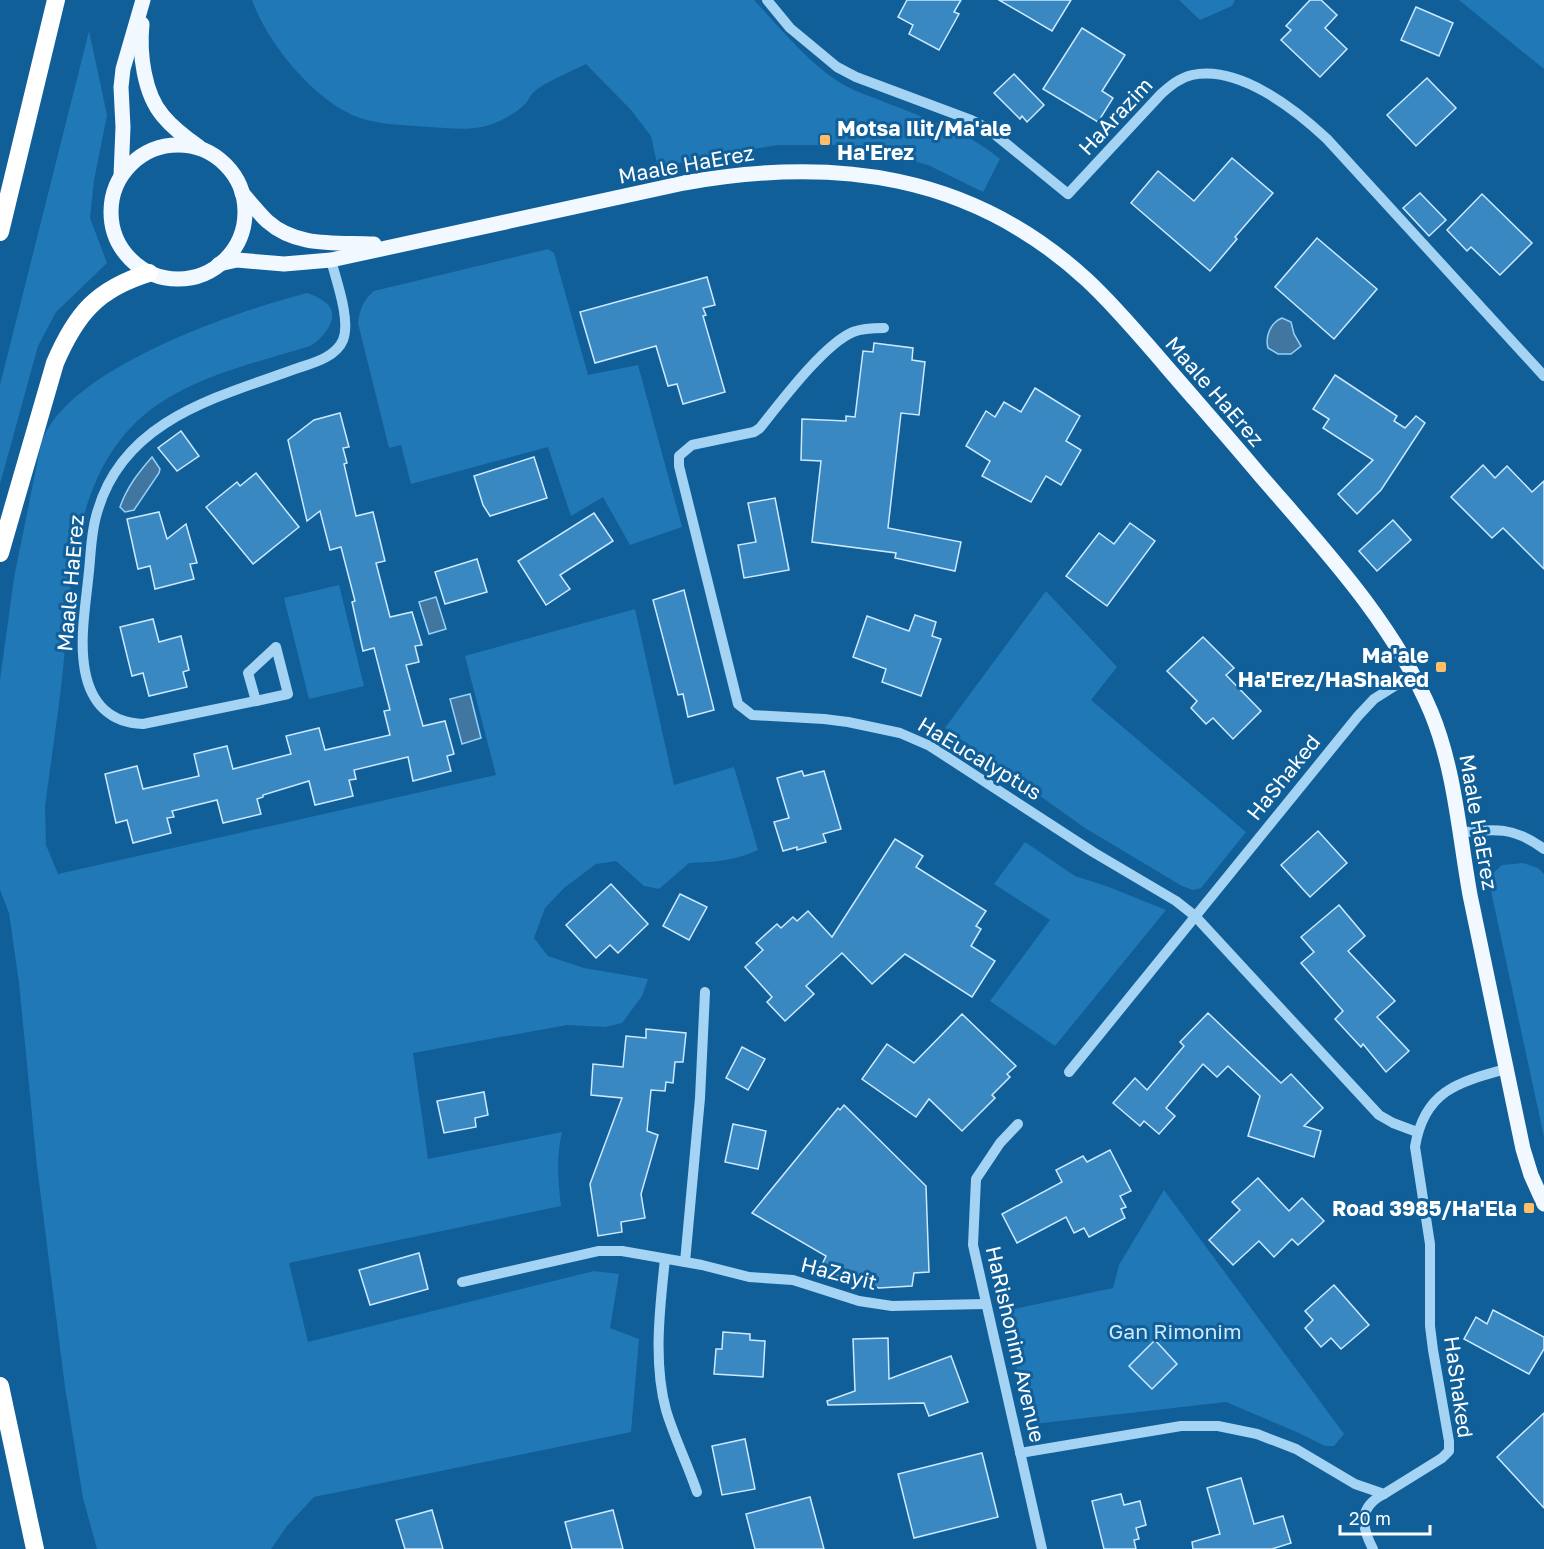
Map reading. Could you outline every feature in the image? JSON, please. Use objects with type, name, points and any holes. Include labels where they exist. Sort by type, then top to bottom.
[{"type":"highway","points":[[0,232],[56,0]]},
{"type":"highway","points":[[0,553],[55,363],[67,335],[80,315],[97,298],[114,286],[149,273]]},
{"type":"highway","points":[[0,1386],[34,1549]]},
{"type":"main road","points":[[144,0],[141,34],[145,75],[151,95],[161,114],[180,134],[221,161],[234,175],[242,192],[245,209],[238,242],[219,264],[201,275],[184,279],[149,273],[133,262],[124,251],[113,230],[111,212],[113,193],[121,176],[133,162],[149,151],[167,146],[186,145],[204,150]]},
{"type":"main road","points":[[121,176],[123,69],[144,0]]},
{"type":"main road","name":"Maale HaErez","points":[[219,264],[237,260],[284,264],[331,260],[684,183],[719,176],[774,171],[830,171],[878,176],[924,186],[967,202],[1009,223],[1049,249],[1087,280],[1116,310],[1213,420],[1339,568],[1387,633],[1412,675],[1430,711],[1444,751],[1523,1149],[1531,1175],[1544,1204]]},
{"type":"main road","name":"Maale HaErez","points":[[242,192],[268,222],[290,235],[311,242],[330,244],[398,246]]},
{"type":"street","name":"HaArazim","points":[[767,0],[790,28],[837,67],[856,77],[987,128],[1068,194],[1161,94],[1175,82],[1192,75],[1210,74],[1228,77],[1265,92],[1299,115],[1327,139],[1544,376]]},
{"type":"street","name":"Maale HaErez","points":[[256,701],[248,673],[276,647],[288,694],[256,701],[143,724],[118,719],[100,705],[88,684],[83,657],[93,530],[102,495],[116,471],[132,450],[162,425],[201,404],[319,361],[337,348],[343,340],[345,317],[331,260]]},
{"type":"street","name":"HaEucalyptus","points":[[885,328],[871,328],[852,333],[831,346],[760,428],[754,432],[692,445],[679,456],[679,466],[738,704],[752,715],[824,719],[866,725],[900,733],[930,746],[1093,852],[1176,901],[1195,916],[1379,1115],[1417,1132]]},
{"type":"street","name":"HaShaked","points":[[1195,916],[1363,710],[1386,690],[1412,675]]},
{"type":"street","points":[[1459,834],[1500,829],[1525,837],[1544,849]]},
{"type":"street","points":[[1069,1072],[1195,916]]},
{"type":"street","points":[[685,1262],[700,1098],[705,992]]},
{"type":"street","name":"HaShaked","points":[[1384,1494],[1442,1458],[1449,1451],[1430,1326],[1430,1244],[1415,1147],[1417,1132],[1430,1106],[1442,1094],[1462,1081],[1506,1069]]},
{"type":"street","name":"HaRishonim Avenue","points":[[1018,1124],[1000,1143],[976,1179],[973,1245],[1039,1548]]},
{"type":"street","name":"HaZayit","points":[[462,1281],[598,1251],[622,1251],[685,1262],[749,1277],[793,1280],[859,1301],[892,1306],[985,1304]]},
{"type":"street","points":[[665,1259],[659,1315],[663,1389],[666,1410],[698,1492]]},
{"type":"street","points":[[1020,1453],[1181,1426],[1218,1426],[1257,1434],[1296,1449],[1355,1484],[1384,1494]]},
{"type":"street","points":[[1373,1549],[1367,1538],[1363,1520],[1366,1510],[1376,1498],[1384,1494]]},
{"type":"green space","points":[[252,0],[754,0],[804,53],[836,80],[861,93],[957,132],[1000,159],[983,192],[928,165],[880,152],[837,145],[777,145],[705,157],[658,168],[651,136],[631,110],[586,64],[543,85],[516,112],[487,126],[454,129],[368,120],[343,110],[326,99],[295,70],[269,35]]},
{"type":"green space","points":[[1179,0],[1235,0],[1232,6],[1200,20]]},
{"type":"green space","points":[[1459,0],[1544,0],[1544,69]]},
{"type":"green space","points":[[89,31],[107,115],[94,180],[90,218],[107,263],[56,312],[38,346],[0,484],[0,385]]},
{"type":"green space","points":[[548,249],[554,253],[588,375],[638,365],[682,527],[630,545],[603,497],[571,516],[548,447],[411,484],[401,445],[389,448],[358,323],[361,309],[367,298],[374,291]]},
{"type":"green space","points":[[307,293],[325,302],[332,313],[329,326],[315,343],[212,377],[174,394],[157,405],[129,430],[108,458],[92,490],[74,561],[61,687],[45,806],[46,845],[58,874],[496,775],[465,656],[635,609],[674,785],[734,767],[758,850],[740,857],[689,863],[659,889],[644,886],[616,861],[596,864],[564,888],[545,908],[534,938],[548,956],[584,968],[648,979],[642,996],[622,1023],[605,1027],[567,1025],[413,1053],[428,1159],[562,1132],[558,1169],[561,1206],[289,1263],[308,1342],[594,1271],[619,1274],[610,1328],[639,1339],[631,1432],[314,1497],[287,1526],[271,1549],[97,1549],[83,1498],[65,1387],[37,1166],[19,983],[9,913],[0,890],[0,680],[14,578],[41,444],[48,429],[69,403],[96,381],[129,361],[166,343],[242,313]]},
{"type":"green space","points":[[339,585],[364,686],[309,699],[284,598]]},
{"type":"green space","points":[[1046,591],[1117,667],[1091,700],[1246,832],[1201,888],[1193,890],[1182,886],[1085,828],[945,728]]},
{"type":"green space","points":[[1025,842],[1075,876],[1166,910],[1055,1046],[990,1001],[1050,920],[994,884]]},
{"type":"green space","points":[[1523,863],[1538,868],[1544,874],[1544,1137],[1491,891],[1492,874],[1502,865]]},
{"type":"green space","name":"Gan Rimonim","points":[[1164,1190],[1344,1434],[1334,1446],[1325,1446],[1226,1402],[1033,1424],[1000,1312],[1113,1288],[1119,1265]]},
{"type":"shaded area","points":[[1282,318],[1291,322],[1294,334],[1301,346],[1291,354],[1278,354],[1268,348],[1269,331],[1274,323]]},
{"type":"shaded area","points":[[152,457],[160,469],[159,473],[134,510],[125,512],[120,507],[126,493]]},
{"type":"shaded area","points":[[436,597],[446,629],[429,634],[419,602]]},
{"type":"shaded area","points":[[470,694],[481,738],[462,744],[450,699]]},
{"type":"building","points":[[907,0],[961,0],[954,12],[959,14],[939,50],[909,34],[913,25],[898,17]]},
{"type":"building","points":[[999,0],[1071,0],[1052,31]]},
{"type":"building","points":[[1310,0],[1321,0],[1337,15],[1325,28],[1347,49],[1320,77],[1281,40],[1291,30],[1286,26]]},
{"type":"building","points":[[1416,7],[1453,23],[1439,56],[1401,40]]},
{"type":"building","points":[[1082,28],[1125,55],[1102,91],[1113,98],[1098,122],[1043,89]]},
{"type":"building","points":[[1014,74],[1044,105],[1027,122],[1022,116],[1020,119],[994,93]]},
{"type":"building","points":[[1427,78],[1456,108],[1416,146],[1387,115]]},
{"type":"building","points":[[1232,158],[1273,193],[1235,237],[1237,239],[1210,271],[1131,203],[1158,171],[1194,201]]},
{"type":"building","points":[[1420,193],[1446,220],[1429,236],[1403,208]]},
{"type":"building","points":[[1482,194],[1532,243],[1500,275],[1471,247],[1467,251],[1447,230]]},
{"type":"building","points":[[1317,238],[1377,289],[1334,339],[1275,287]]},
{"type":"building","points":[[707,277],[715,305],[703,308],[706,315],[703,316],[725,392],[683,404],[677,384],[668,386],[656,346],[595,363],[580,312]]},
{"type":"building","points":[[874,343],[913,348],[912,360],[925,362],[919,415],[901,413],[888,528],[961,542],[955,571],[895,558],[896,553],[812,542],[821,461],[801,460],[802,419],[846,421],[846,416],[855,417],[863,351],[873,352]]},
{"type":"building","points":[[1335,375],[1397,416],[1394,421],[1405,428],[1416,416],[1425,423],[1381,490],[1357,514],[1338,494],[1373,460],[1323,428],[1329,419],[1313,409]]},
{"type":"building","points":[[1035,388],[1080,416],[1066,441],[1081,450],[1061,485],[1046,476],[1031,502],[982,476],[990,461],[966,446],[986,411],[995,417],[1004,402],[1021,412]]},
{"type":"building","points":[[340,413],[349,447],[343,448],[347,463],[344,464],[356,516],[373,512],[385,561],[376,563],[390,617],[412,612],[422,645],[415,646],[419,662],[406,665],[423,726],[445,721],[454,754],[447,756],[451,771],[413,781],[408,757],[354,770],[356,779],[349,780],[353,796],[315,805],[309,781],[263,795],[257,799],[261,814],[223,823],[217,800],[172,811],[174,817],[167,818],[171,833],[133,843],[127,820],[116,823],[105,774],[137,766],[143,789],[199,776],[194,754],[227,746],[233,769],[291,754],[286,736],[319,728],[325,750],[390,735],[384,711],[390,710],[374,648],[363,651],[352,602],[355,601],[341,547],[330,550],[320,511],[307,521],[288,440],[314,420]]},
{"type":"building","points":[[181,431],[199,456],[177,471],[158,448]]},
{"type":"building","points":[[534,457],[547,498],[490,516],[483,505],[474,476]]},
{"type":"building","points":[[1483,465],[1495,478],[1507,466],[1532,492],[1544,481],[1544,569],[1503,528],[1492,538],[1451,497]]},
{"type":"building","points":[[256,473],[299,527],[253,564],[206,507],[237,482],[240,486]]},
{"type":"building","points":[[775,498],[789,570],[744,578],[738,545],[756,542],[748,503]]},
{"type":"building","points":[[159,512],[167,539],[186,524],[197,563],[190,564],[194,579],[155,589],[150,566],[138,569],[127,519]]},
{"type":"building","points":[[594,513],[613,541],[560,575],[570,589],[546,605],[518,561]]},
{"type":"building","points":[[1393,520],[1411,540],[1377,571],[1359,551]]},
{"type":"building","points":[[1130,523],[1155,541],[1107,606],[1066,576],[1099,533],[1114,544]]},
{"type":"building","points":[[477,559],[487,592],[445,604],[435,572]]},
{"type":"building","points":[[684,590],[714,710],[688,717],[683,694],[678,695],[653,600]]},
{"type":"building","points":[[915,615],[936,622],[932,636],[941,639],[921,696],[882,682],[886,669],[853,657],[867,616],[909,631]]},
{"type":"building","points":[[153,619],[159,642],[181,636],[189,670],[183,672],[187,687],[149,696],[143,673],[132,676],[120,627]]},
{"type":"building","points":[[1203,637],[1234,668],[1226,675],[1261,711],[1233,739],[1213,718],[1206,724],[1191,708],[1197,701],[1167,671]]},
{"type":"building","points":[[802,771],[804,776],[824,771],[841,829],[823,834],[826,842],[797,850],[797,847],[783,851],[774,822],[789,818],[777,778]]},
{"type":"building","points":[[1318,831],[1347,863],[1310,897],[1281,865]]},
{"type":"building","points":[[895,839],[923,856],[916,867],[986,911],[976,926],[981,929],[971,946],[995,961],[972,997],[905,954],[872,984],[842,953],[806,986],[814,994],[785,1021],[767,1002],[772,997],[745,967],[763,950],[756,943],[777,924],[781,928],[793,917],[797,921],[808,911],[832,937]]},
{"type":"building","points":[[611,884],[648,924],[618,953],[610,945],[596,958],[566,925]]},
{"type":"building","points":[[680,894],[707,907],[689,940],[663,926]]},
{"type":"building","points":[[1339,905],[1365,936],[1348,951],[1395,1001],[1377,1017],[1409,1051],[1386,1072],[1363,1044],[1361,1047],[1335,1019],[1343,1011],[1301,963],[1314,952],[1301,937]]},
{"type":"building","points":[[1208,1013],[1281,1083],[1291,1074],[1323,1108],[1304,1126],[1321,1131],[1314,1157],[1248,1136],[1260,1096],[1228,1066],[1217,1077],[1203,1064],[1166,1108],[1175,1116],[1159,1134],[1144,1121],[1140,1126],[1113,1103],[1135,1078],[1147,1090],[1184,1046],[1180,1042]]},
{"type":"building","points":[[962,1014],[1016,1066],[1007,1074],[1010,1077],[992,1095],[995,1098],[962,1131],[929,1099],[916,1117],[862,1079],[887,1044],[914,1063]]},
{"type":"building","points":[[646,1029],[686,1033],[683,1062],[675,1062],[673,1083],[666,1082],[665,1091],[651,1090],[647,1131],[658,1135],[641,1194],[645,1218],[621,1222],[622,1232],[598,1236],[590,1184],[622,1098],[591,1095],[593,1064],[623,1067],[626,1036],[646,1038]]},
{"type":"building","points":[[742,1047],[765,1059],[748,1090],[726,1078]]},
{"type":"building","points":[[484,1092],[488,1115],[475,1118],[476,1127],[444,1133],[437,1101]]},
{"type":"building","points":[[844,1105],[926,1186],[929,1272],[914,1273],[912,1286],[879,1288],[819,1271],[826,1256],[752,1213],[838,1108],[840,1110]]},
{"type":"building","points":[[733,1124],[766,1131],[758,1169],[725,1162]]},
{"type":"building","points":[[1110,1150],[1131,1191],[1120,1196],[1126,1207],[1121,1209],[1125,1218],[1089,1237],[1084,1228],[1074,1233],[1066,1217],[1017,1243],[1002,1214],[1062,1182],[1056,1170],[1083,1156],[1087,1162]]},
{"type":"building","points":[[1258,1178],[1289,1211],[1302,1198],[1324,1221],[1298,1245],[1292,1239],[1274,1257],[1259,1241],[1233,1265],[1209,1240],[1240,1210],[1232,1202]]},
{"type":"building","points":[[419,1253],[428,1289],[370,1305],[359,1270]]},
{"type":"building","points":[[1334,1285],[1369,1325],[1341,1349],[1331,1338],[1321,1347],[1305,1328],[1313,1320],[1305,1311]]},
{"type":"building","points":[[1493,1310],[1544,1337],[1544,1349],[1529,1374],[1464,1339],[1476,1317],[1487,1324]]},
{"type":"building","points":[[723,1332],[750,1334],[750,1340],[765,1341],[763,1377],[714,1374],[716,1349],[722,1349]]},
{"type":"building","points":[[888,1338],[889,1379],[951,1356],[968,1402],[929,1416],[924,1403],[828,1405],[827,1401],[855,1391],[853,1339]]},
{"type":"building","points":[[1155,1340],[1177,1364],[1152,1389],[1129,1366]]},
{"type":"building","points":[[1544,1413],[1544,1508],[1497,1457]]},
{"type":"building","points":[[745,1439],[755,1489],[722,1495],[712,1446]]},
{"type":"building","points":[[982,1453],[998,1517],[914,1538],[898,1474]]},
{"type":"building","points":[[1241,1478],[1254,1524],[1283,1516],[1291,1543],[1272,1549],[1193,1549],[1192,1542],[1220,1534],[1207,1488]]},
{"type":"building","points":[[1121,1494],[1124,1505],[1140,1501],[1146,1525],[1136,1528],[1139,1539],[1134,1540],[1136,1549],[1104,1549],[1092,1501]]},
{"type":"building","points":[[810,1497],[824,1549],[755,1549],[746,1514]]},
{"type":"building","points":[[432,1510],[443,1549],[405,1549],[396,1520]]},
{"type":"building","points":[[613,1510],[623,1549],[572,1549],[565,1522]]},
{"type":"place","name":"Motsa Ilit/Ma'ale Ha'Erez","points":[[825,140]]},
{"type":"place","name":"Ma'ale Ha'Erez/HaShaked","points":[[1441,667]]},
{"type":"place","name":"Road 3985/Ha'Ela","points":[[1529,1208]]}]
